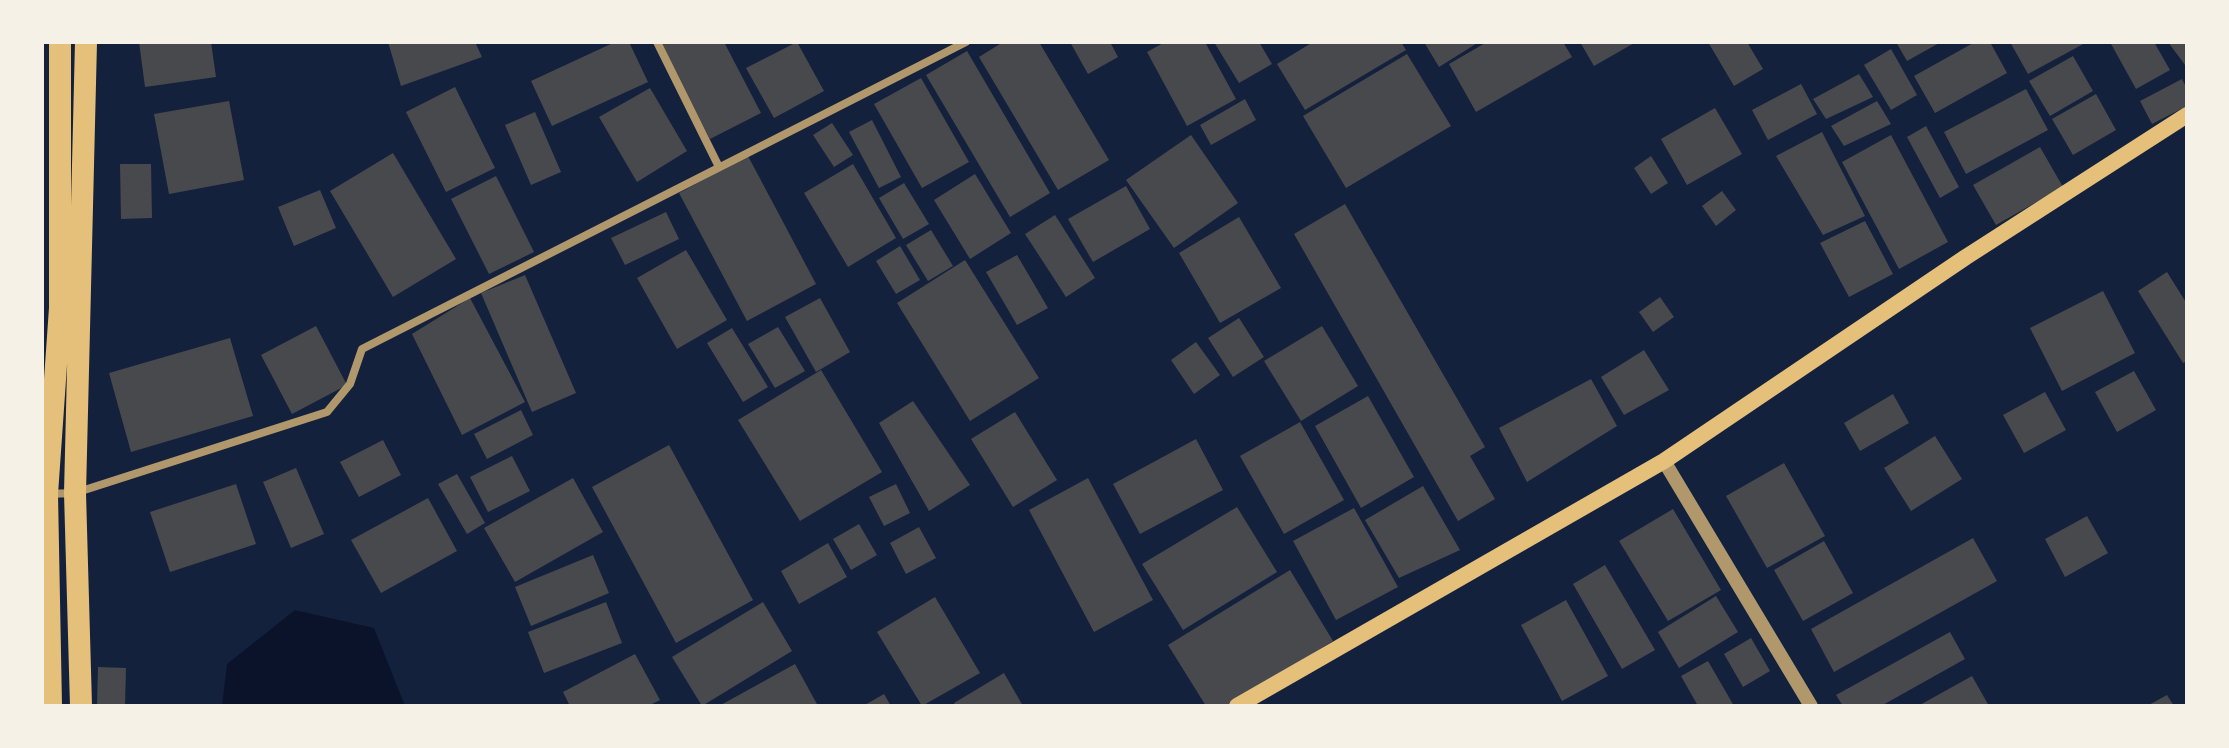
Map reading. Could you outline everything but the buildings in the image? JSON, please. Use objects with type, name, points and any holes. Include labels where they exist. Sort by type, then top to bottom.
[{"type":"highway","points":[[51,706],[45,495],[60,308],[60,42]]},
{"type":"highway","points":[[81,706],[75,493],[86,42]]},
{"type":"main road","points":[[1237,706],[1664,461],[2187,115]]},
{"type":"street","points":[[657,42],[719,167]]},
{"type":"street","points":[[45,495],[75,493],[327,412],[350,384],[362,349],[966,42]]},
{"type":"street","points":[[1664,461],[1811,706]]},
{"type":"water","points":[[295,610],[374,628],[405,706],[222,706],[227,664]]}]
